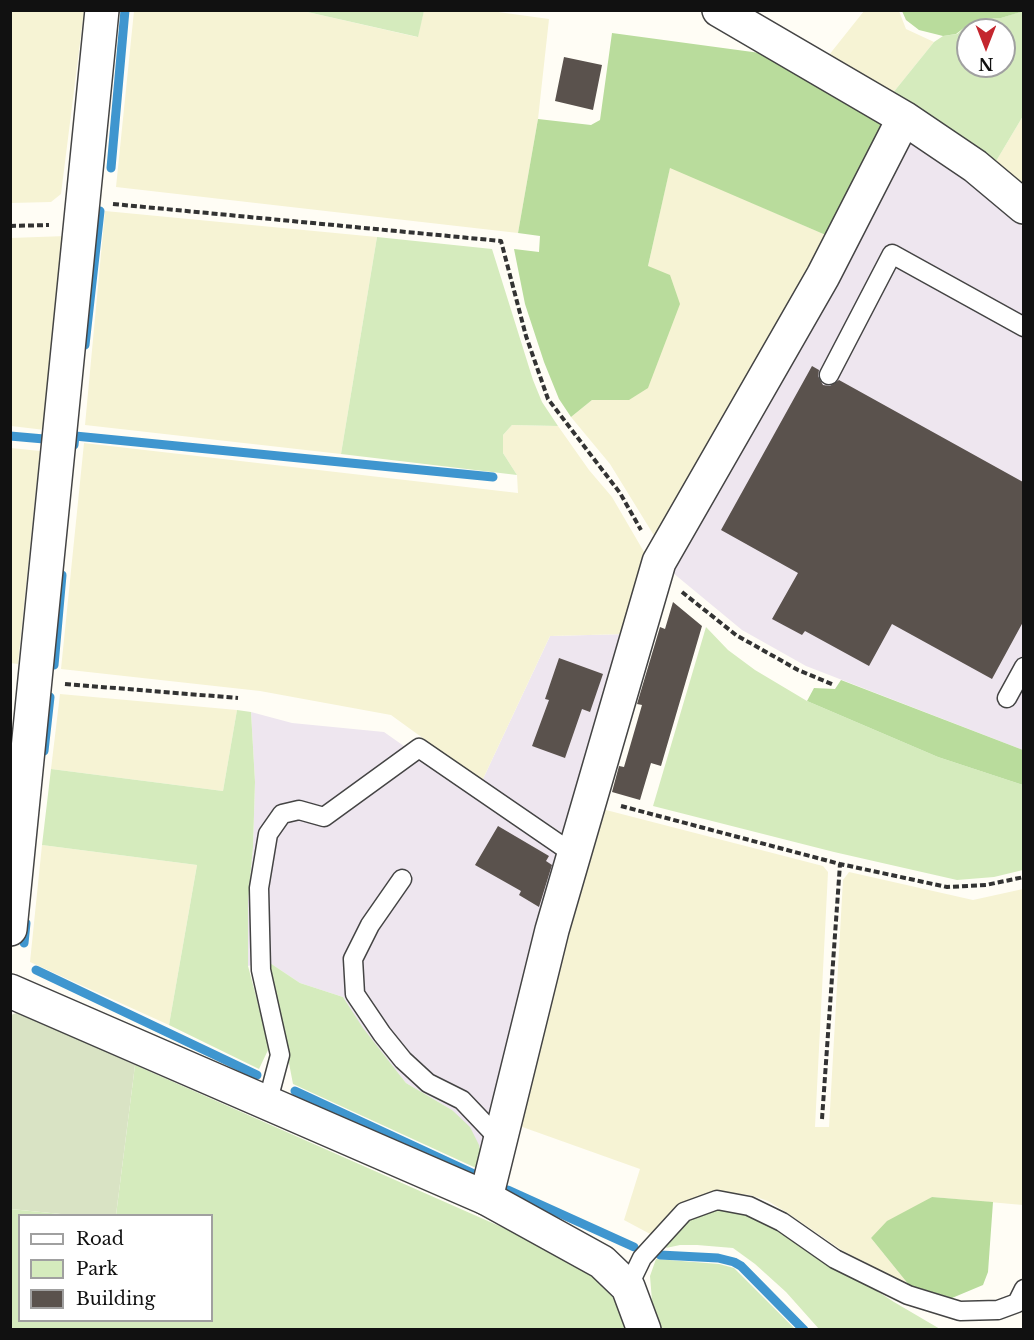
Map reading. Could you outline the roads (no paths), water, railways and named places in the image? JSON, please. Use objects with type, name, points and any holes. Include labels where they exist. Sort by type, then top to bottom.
[{"type":"street","points":[[10,929],[102,10]]},
{"type":"street","points":[[719,10],[904,118],[975,166],[1023,207]]},
{"type":"street","points":[[486,1198],[552,930],[657,567],[823,276],[904,118]]},
{"type":"street","points":[[10,991],[486,1198],[602,1262],[628,1287],[644,1329]]},
{"type":"lane","points":[[829,375],[891,254],[1023,327]]},
{"type":"lane","points":[[1007,698],[1023,667]]},
{"type":"lane","points":[[267,1104],[280,1055],[261,970],[259,888],[268,834],[282,814],[299,810],[324,817],[419,748],[575,855]]},
{"type":"lane","points":[[402,879],[370,926],[353,959],[355,994],[403,1060],[428,1083],[462,1100],[500,1140]]},
{"type":"lane","points":[[628,1287],[642,1258],[684,1212],[717,1200],[749,1206],[782,1222],[835,1259],[908,1295],[960,1311],[998,1310],[1017,1303],[1023,1289]]},
{"type":"waterway","points":[[111,168],[125,10]]},
{"type":"waterway","points":[[85,345],[100,211]]},
{"type":"waterway","points":[[10,436],[44,439]]},
{"type":"waterway","points":[[74,445],[75,436],[493,477]]},
{"type":"waterway","points":[[54,665],[62,575]]},
{"type":"waterway","points":[[44,751],[50,697]]},
{"type":"waterway","points":[[24,943],[26,923]]},
{"type":"waterway","points":[[36,970],[257,1075]]},
{"type":"waterway","points":[[295,1091],[472,1173]]},
{"type":"waterway","points":[[508,1190],[634,1247]]},
{"type":"waterway","points":[[660,1255],[718,1258],[734,1262],[741,1266],[804,1330]]}]
